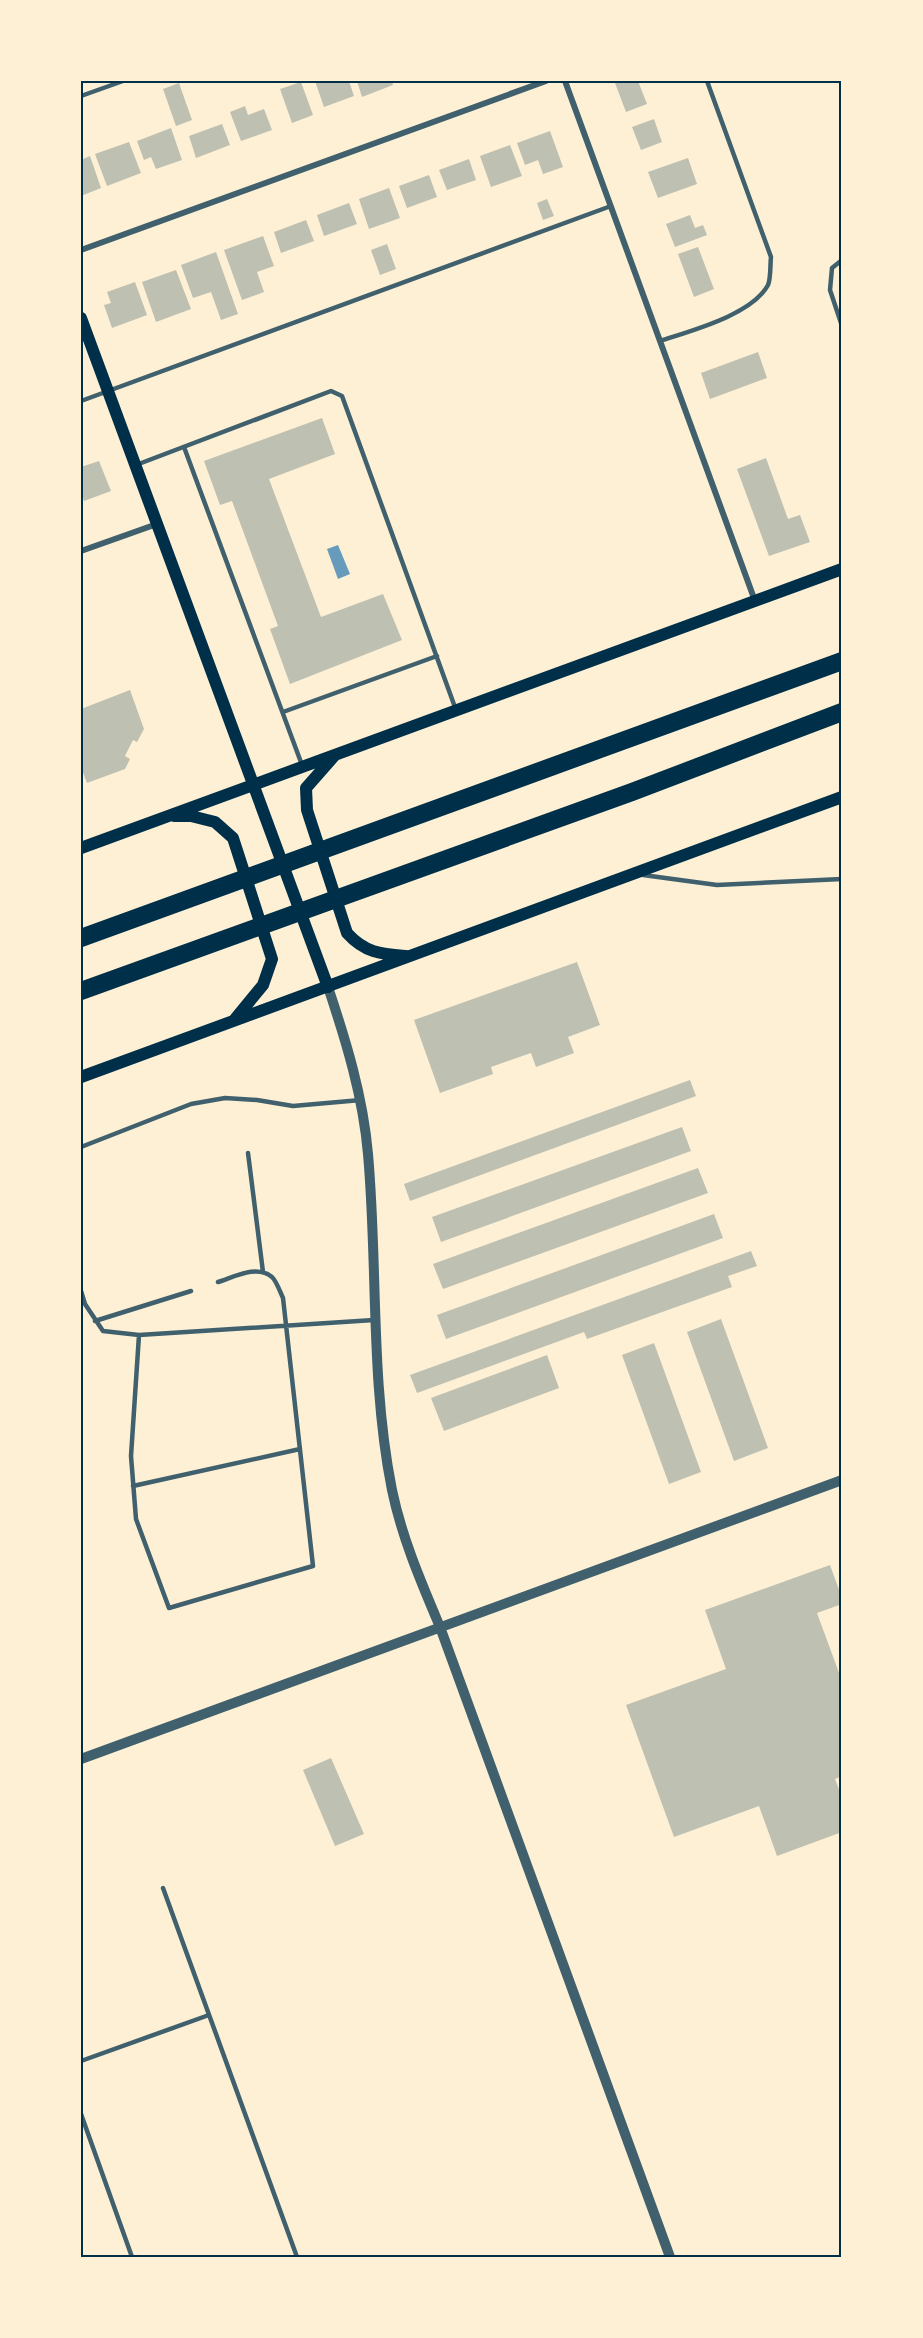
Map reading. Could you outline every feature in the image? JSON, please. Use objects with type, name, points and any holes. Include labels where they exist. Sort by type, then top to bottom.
[{"type":"highway","points":[[81,938],[842,661]]},
{"type":"highway","points":[[81,991],[632,792],[842,712]]},
{"type":"main road","points":[[81,318],[328,987]]},
{"type":"main road","points":[[81,848],[842,569]]},
{"type":"main road","points":[[336,754],[306,788],[307,810],[347,933],[357,945],[372,951],[409,956]]},
{"type":"main road","points":[[81,1077],[842,797]]},
{"type":"main road","points":[[166,817],[191,816],[215,822],[232,838],[272,959],[263,985],[234,1020]]},
{"type":"street","points":[[81,250],[546,81]]},
{"type":"street","points":[[565,81],[755,600]]},
{"type":"street","points":[[81,551],[157,524]]},
{"type":"street","points":[[328,987],[347,1045],[361,1100],[368,1152],[383,1430],[392,1491],[409,1552],[440,1627],[670,2257]]},
{"type":"street","points":[[81,1759],[842,1480]]},
{"type":"lane","points":[[81,96],[123,81]]},
{"type":"lane","points":[[660,341],[709,325],[754,302],[769,284],[771,257],[707,81]]},
{"type":"lane","points":[[81,401],[611,206]]},
{"type":"lane","points":[[842,260],[832,268],[830,290],[842,326]]},
{"type":"lane","points":[[135,465],[331,391],[342,396],[456,710]]},
{"type":"lane","points":[[184,447],[303,766]]},
{"type":"lane","points":[[282,712],[437,656]]},
{"type":"lane","points":[[634,873],[717,885],[842,879]]},
{"type":"lane","points":[[81,1147],[191,1104],[225,1098],[293,1106],[361,1100]]},
{"type":"lane","points":[[248,1153],[263,1272]]},
{"type":"lane","points":[[139,1335],[131,1456],[136,1519],[169,1608],[313,1566],[283,1298],[273,1278],[263,1272],[248,1272],[218,1282]]},
{"type":"lane","points":[[81,1291],[95,1321],[103,1331],[139,1335],[377,1320]]},
{"type":"lane","points":[[95,1321],[191,1291]]},
{"type":"lane","points":[[133,1486],[300,1449]]},
{"type":"lane","points":[[163,1888],[297,2257]]},
{"type":"lane","points":[[81,2061],[209,2015]]},
{"type":"lane","points":[[81,2114],[132,2257]]},
{"type":"water","points":[[338,545],[350,574],[338,579],[327,549]]},
{"type":"building","points":[[315,81],[349,81],[354,96],[324,107]]},
{"type":"building","points":[[357,81],[392,81],[393,85],[362,97]]},
{"type":"building","points":[[638,81],[647,104],[626,112],[615,83]]},
{"type":"building","points":[[301,82],[313,115],[292,123],[280,89]]},
{"type":"building","points":[[179,83],[192,120],[176,126],[163,89]]},
{"type":"building","points":[[245,106],[248,115],[264,109],[272,130],[241,141],[230,112]]},
{"type":"building","points":[[654,119],[662,142],[641,150],[632,127]]},
{"type":"building","points":[[222,124],[230,145],[196,158],[189,136]]},
{"type":"building","points":[[171,128],[182,160],[156,169],[151,157],[144,160],[137,141]]},
{"type":"building","points":[[550,131],[563,167],[543,174],[538,160],[525,165],[517,143]]},
{"type":"building","points":[[129,142],[141,173],[107,186],[95,154]]},
{"type":"building","points":[[510,145],[522,176],[491,187],[480,156]]},
{"type":"building","points":[[90,156],[101,188],[81,196],[81,160]]},
{"type":"building","points":[[688,158],[697,184],[658,198],[648,172]]},
{"type":"building","points":[[469,159],[476,180],[447,190],[439,170]]},
{"type":"building","points":[[429,175],[437,197],[407,208],[399,186]]},
{"type":"building","points":[[389,188],[400,218],[369,229],[359,199]]},
{"type":"building","points":[[547,199],[554,216],[543,220],[537,203]]},
{"type":"building","points":[[349,203],[357,224],[324,236],[317,215]]},
{"type":"building","points":[[690,215],[695,228],[703,225],[707,235],[675,247],[666,224]]},
{"type":"building","points":[[306,220],[314,241],[281,253],[274,232]]},
{"type":"building","points":[[263,236],[274,266],[257,272],[264,292],[242,300],[224,250]]},
{"type":"building","points":[[387,244],[396,269],[380,275],[371,250]]},
{"type":"building","points":[[698,247],[714,289],[694,297],[678,254]]},
{"type":"building","points":[[216,252],[238,314],[221,320],[211,292],[193,298],[181,265]]},
{"type":"building","points":[[176,270],[191,309],[156,322],[142,282]]},
{"type":"building","points":[[135,282],[147,315],[112,328],[104,305],[111,303],[107,292]]},
{"type":"building","points":[[758,352],[767,378],[710,399],[701,373]]},
{"type":"building","points":[[322,418],[335,454],[269,479],[321,617],[383,594],[402,640],[290,684],[270,629],[278,626],[232,501],[220,505],[204,461]]},
{"type":"building","points":[[766,458],[788,519],[800,515],[810,542],[769,556],[737,469]]},
{"type":"building","points":[[99,461],[111,491],[84,501],[81,491],[81,467]]},
{"type":"building","points":[[130,690],[144,729],[137,742],[133,740],[125,756],[130,759],[125,769],[87,783],[81,767],[81,709]]},
{"type":"building","points":[[577,962],[600,1025],[568,1037],[574,1053],[536,1067],[531,1053],[491,1067],[493,1074],[440,1093],[414,1020]]},
{"type":"building","points":[[690,1080],[696,1096],[410,1201],[404,1184]]},
{"type":"building","points":[[682,1127],[691,1151],[441,1242],[432,1217]]},
{"type":"building","points":[[698,1168],[708,1193],[443,1289],[433,1264]]},
{"type":"building","points":[[714,1214],[723,1238],[446,1339],[437,1315]]},
{"type":"building","points":[[751,1251],[757,1266],[728,1276],[732,1287],[587,1339],[584,1332],[417,1393],[410,1375]]},
{"type":"building","points":[[721,1319],[768,1448],[734,1461],[687,1332]]},
{"type":"building","points":[[654,1343],[701,1472],[669,1484],[622,1355]]},
{"type":"building","points":[[547,1355],[559,1388],[444,1431],[431,1398]]},
{"type":"building","points":[[830,1565],[842,1604],[817,1613],[842,1681],[842,1776],[835,1779],[842,1797],[842,1832],[777,1856],[759,1806],[674,1837],[626,1705],[726,1669],[705,1610]]},
{"type":"building","points":[[331,1758],[364,1834],[335,1846],[303,1770]]}]
